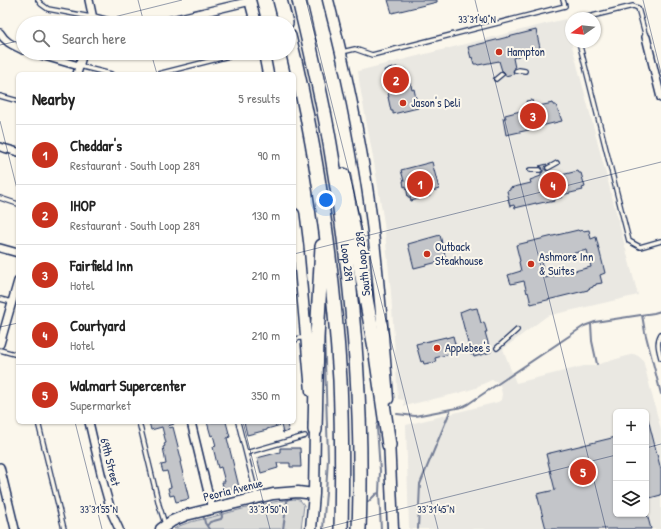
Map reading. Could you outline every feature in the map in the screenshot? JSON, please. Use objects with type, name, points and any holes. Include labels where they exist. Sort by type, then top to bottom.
[{"type":"highway","points":[[280,0],[284,16]]},
{"type":"highway","name":"Loop 289","points":[[299,0],[326,120],[348,270],[354,325],[359,407],[359,529]]},
{"type":"highway","name":"Loop 289","points":[[294,60],[317,169],[332,280],[340,382],[342,454],[341,529]]},
{"type":"highway","points":[[326,120],[338,154],[352,215],[375,348],[389,445]]},
{"type":"highway","points":[[310,433],[325,220]]},
{"type":"main road","points":[[251,0],[254,16]]},
{"type":"main road","name":"South Loop 289","points":[[328,0],[358,138],[374,238],[389,410],[393,529]]},
{"type":"main road","points":[[265,60],[268,72]]},
{"type":"main road","points":[[296,241],[306,337],[314,494],[311,529]]},
{"type":"main road","name":"Peoria Avenue","points":[[163,527],[186,515],[273,494],[286,492],[304,492],[314,494]]},
{"type":"street","points":[[89,0],[91,16]]},
{"type":"street","points":[[187,16],[251,0]]},
{"type":"street","points":[[0,33],[4,40],[16,47]]},
{"type":"street","points":[[646,37],[661,97]]},
{"type":"street","points":[[58,60],[79,66]]},
{"type":"street","points":[[78,72],[81,60]]},
{"type":"street","points":[[0,147],[16,151]]},
{"type":"street","points":[[0,248],[16,252]]},
{"type":"street","points":[[0,344],[16,290]]},
{"type":"street","name":"69th Street","points":[[89,424],[112,514],[119,529]]},
{"type":"street","points":[[191,424],[212,509]]},
{"type":"street","points":[[0,467],[15,529]]},
{"type":"lane","points":[[38,0],[48,9],[75,16]]},
{"type":"lane","points":[[340,52],[356,49],[372,55],[565,6],[563,0]]},
{"type":"lane","points":[[601,14],[633,6],[638,8],[646,37]]},
{"type":"lane","points":[[581,48],[629,241],[640,247],[661,241]]},
{"type":"lane","points":[[166,72],[213,60]]},
{"type":"lane","points":[[79,66],[103,72]]},
{"type":"lane","points":[[516,71],[525,71]]},
{"type":"lane","points":[[496,79],[502,74]]},
{"type":"lane","points":[[0,96],[16,100]]},
{"type":"lane","points":[[548,168],[558,163]]},
{"type":"lane","points":[[530,170],[540,170]]},
{"type":"lane","points":[[0,198],[16,203]]},
{"type":"lane","points":[[0,299],[14,300]]},
{"type":"lane","points":[[497,348],[517,330]]},
{"type":"lane","points":[[661,334],[658,339],[658,344],[661,358]]},
{"type":"lane","points":[[296,340],[306,337]]},
{"type":"lane","points":[[0,350],[16,355]]},
{"type":"lane","points":[[38,424],[64,529]]},
{"type":"lane","points":[[139,424],[163,527]]},
{"type":"lane","points":[[239,424],[257,498]]},
{"type":"lane","points":[[246,453],[310,433]]},
{"type":"shaded area","points":[[565,19],[565,48],[573,48],[638,295],[547,316],[503,349],[516,383],[584,366],[592,366],[634,354],[643,360],[661,430],[661,529],[409,529],[406,425],[498,402],[501,400],[502,394],[500,385],[496,381],[492,380],[476,388],[404,406],[404,400],[398,399],[391,293],[384,223],[358,71]]},
{"type":"shaded area","points":[[294,499],[300,500],[304,505],[301,529],[174,529],[188,523],[242,509]]},
{"type":"building","points":[[388,0],[437,0],[437,2],[392,13]]},
{"type":"building","name":"Hampton","points":[[536,30],[540,48],[513,58],[515,68],[513,71],[514,74],[505,76],[499,61],[478,65],[474,64],[472,57],[471,58],[468,47]]},
{"type":"building","points":[[397,67],[398,71],[405,69],[408,81],[410,80],[412,90],[414,89],[418,108],[393,114],[383,80],[386,79],[384,70]]},
{"type":"building","points":[[532,100],[534,107],[553,103],[553,105],[556,105],[562,121],[506,135],[503,118],[506,118],[505,115],[528,109],[526,101]]},
{"type":"building","points":[[432,162],[439,189],[429,192],[430,196],[411,201],[410,197],[408,197],[406,186],[404,187],[401,170]]},
{"type":"building","points":[[547,164],[545,170],[549,171],[550,174],[557,174],[557,176],[578,171],[581,173],[585,187],[582,188],[583,190],[562,195],[563,197],[555,199],[555,201],[536,203],[515,208],[514,205],[510,206],[507,191],[510,190],[510,188],[531,183],[530,180],[541,176],[541,173],[543,172],[542,167],[539,166]]},
{"type":"building","name":"Ashmore Inn & Suites","points":[[578,230],[589,230],[591,239],[596,237],[605,273],[600,275],[602,283],[596,284],[588,290],[531,304],[524,281],[511,284],[508,275],[521,271],[516,245]],"holes":[[[587,250],[591,267],[545,278],[541,261]]]},
{"type":"building","name":"Outback Steakhouse","points":[[440,235],[446,260],[414,268],[408,244]]},
{"type":"building","points":[[470,308],[477,308],[481,323],[484,322],[487,332],[485,332],[491,352],[474,357],[473,354],[471,355],[460,312]]},
{"type":"building","name":"Applebee's","points":[[453,336],[457,352],[435,358],[436,362],[424,364],[423,361],[421,362],[416,344]]},
{"type":"building","points":[[649,423],[661,470],[661,495],[649,498]]},
{"type":"building","points":[[150,424],[174,424],[168,426],[169,428],[173,427],[189,499],[176,502],[174,495],[170,496],[168,488],[171,487],[167,471],[163,472],[161,465],[166,464],[163,447],[166,443],[162,427],[151,430]]},
{"type":"building","points":[[208,424],[227,424],[230,437],[227,438],[239,487],[224,491],[222,482],[225,482],[221,467],[218,468],[213,447],[216,446],[213,435],[211,436]]},
{"type":"building","points":[[244,424],[287,424],[289,431],[283,433],[281,425],[247,435]]},
{"type":"building","points":[[613,438],[613,517],[648,517],[651,529],[546,529],[537,494],[555,490],[546,454]]},
{"type":"building","points":[[280,448],[300,448],[301,467],[290,467],[290,463],[277,463],[278,468],[261,473],[257,458],[280,452]]},
{"type":"waterway","points":[[397,414],[415,416],[462,407],[584,326],[595,322],[661,311]]},
{"type":"waterway","points":[[642,315],[661,394]]},
{"type":"waterway","points":[[591,324],[592,341],[597,364]]},
{"type":"waterway","points":[[323,529],[328,458],[324,328]]},
{"type":"waterway","points":[[418,529],[420,484],[451,409]]},
{"type":"waterway","points":[[368,502],[379,493],[380,471],[377,427],[378,423],[381,421]]},
{"type":"waterway","points":[[379,493],[381,529]]},
{"type":"waterway","points":[[283,529],[288,495]]},
{"type":"waterway","points":[[207,526],[210,522],[221,519],[221,510]]},
{"type":"waterway","points":[[203,514],[205,523],[209,529]]},
{"type":"place","name":"Hampton","points":[[499,52]]},
{"type":"place","name":"IHOP","points":[[396,80]]},
{"type":"place","name":"Jason's Deli","points":[[403,103]]},
{"type":"place","name":"Fairfield Inn","points":[[533,116]]},
{"type":"place","name":"Cheddar's","points":[[420,184]]},
{"type":"place","name":"Courtyard","points":[[553,185]]},
{"type":"place","name":"Outback Steakhouse","points":[[427,254]]},
{"type":"place","name":"Ashmore Inn & Suites","points":[[531,264]]},
{"type":"place","name":"Applebee's","points":[[437,348]]},
{"type":"place","name":"Walmart Supercenter","points":[[583,472]]}]
